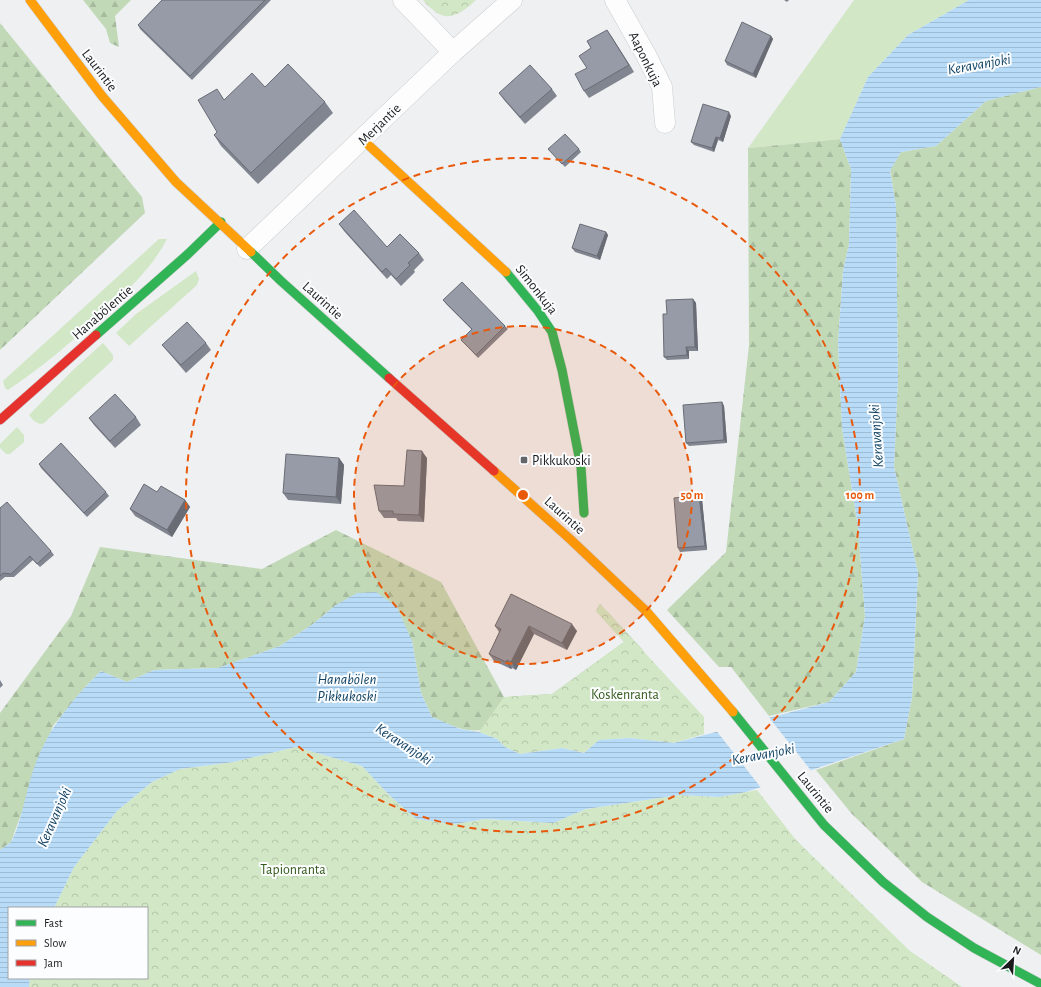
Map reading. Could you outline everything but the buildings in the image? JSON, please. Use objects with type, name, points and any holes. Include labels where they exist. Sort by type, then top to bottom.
[{"type":"street","name":"Laurintie","points":[[30,0],[102,96],[176,182],[247,249],[570,539],[647,612],[729,707],[824,825],[883,882],[927,917],[974,948],[1041,984]]},
{"type":"street","points":[[403,0],[453,52]]},
{"type":"street","name":"Merjantie","points":[[247,249],[363,140],[453,52],[512,0]]},
{"type":"street","name":"Aaponkuja","points":[[615,0],[662,87],[665,122]]},
{"type":"street","name":"Simonkuja","points":[[363,140],[508,274],[538,311],[552,332],[562,370],[581,467],[584,513]]},
{"type":"street","name":"Hanabölentie","points":[[0,420],[188,254],[220,222]]},
{"type":"green space","points":[[83,0],[131,0],[115,16],[119,47],[110,43],[106,29]]},
{"type":"green space","points":[[423,0],[476,0],[461,12],[449,16],[437,13]]},
{"type":"green space","points":[[854,0],[969,0],[908,35],[868,77],[840,139],[748,148]]},
{"type":"green space","points":[[0,23],[142,197],[145,213],[0,350]]},
{"type":"green space","points":[[1041,87],[1041,955],[922,882],[851,813],[816,770],[904,739],[912,697],[918,573],[894,467],[898,380],[896,206],[890,170],[901,152],[936,146],[986,101]]},
{"type":"green space","points":[[840,139],[851,169],[849,244],[843,271],[838,343],[842,428],[858,527],[865,616],[856,672],[829,702],[769,716],[731,667],[719,667],[667,610],[726,552],[749,345],[748,148]]},
{"type":"green space","points":[[159,239],[167,239],[154,260],[121,296],[80,334],[45,363],[8,390],[5,388],[3,381]]},
{"type":"green space","points":[[196,271],[199,279],[197,285],[129,346],[116,333],[136,314]]},
{"type":"green space","points":[[103,343],[113,355],[113,360],[44,423],[40,424],[34,421],[29,415],[72,371]]},
{"type":"green space","points":[[17,427],[24,435],[24,442],[10,454],[6,454],[0,448],[0,444]]},
{"type":"green space","points":[[336,530],[441,582],[504,697],[552,694],[624,642],[596,611],[600,604],[643,650],[496,727],[478,730],[463,729],[432,717],[421,693],[412,641],[336,605],[313,624],[280,646],[218,668],[154,670],[127,682],[101,671],[87,685],[53,726],[11,842],[0,850],[0,713],[71,616],[100,547],[262,569]]},
{"type":"green space","name":"Koskenranta","points":[[600,604],[704,717],[704,734],[674,743],[630,738],[599,740],[584,753],[562,748],[520,754],[505,747],[497,739],[479,732],[504,697],[552,694],[624,642],[596,611]]},
{"type":"green space","name":"Tapionranta","points":[[296,747],[362,766],[389,795],[416,819],[455,824],[485,819],[553,823],[586,809],[679,795],[719,797],[757,790],[796,840],[910,951],[962,987],[29,987],[30,979],[148,979],[148,907],[54,907],[74,867],[117,811],[152,782],[180,769],[233,762]]},
{"type":"water","points":[[969,0],[1041,0],[1041,87],[986,101],[936,146],[901,152],[890,171],[896,206],[898,380],[894,467],[918,573],[912,697],[904,739],[746,792],[719,797],[679,795],[586,809],[553,823],[485,819],[455,824],[416,819],[389,795],[362,766],[296,747],[233,762],[180,769],[152,782],[117,811],[74,867],[54,907],[8,907],[8,979],[30,979],[29,987],[0,987],[0,850],[10,843],[17,829],[34,768],[46,741],[62,715],[101,671],[127,682],[154,670],[218,668],[280,646],[313,624],[336,605],[357,593],[376,592],[397,607],[412,641],[421,693],[432,717],[460,729],[479,732],[497,739],[505,747],[520,754],[562,748],[584,753],[599,740],[630,738],[674,743],[829,702],[856,672],[865,616],[858,527],[842,428],[838,343],[843,271],[849,244],[851,169],[840,139],[868,77],[908,35]]},
{"type":"pier","points":[[767,715],[813,773],[762,789],[715,729]]},
{"type":"traffic: fast","points":[[96,335],[188,254],[221,222]]},
{"type":"traffic: fast","points":[[251,252],[389,378]]},
{"type":"traffic: fast","points":[[506,272],[538,311],[552,332],[562,370],[581,467],[584,513]]},
{"type":"traffic: fast","points":[[733,712],[824,825],[883,882],[927,917],[974,948],[1041,984]]},
{"type":"traffic: slow","points":[[30,0],[102,96],[176,182],[251,252]]},
{"type":"traffic: slow","points":[[363,140],[506,272]]},
{"type":"traffic: slow","points":[[494,471],[570,539],[647,612],[733,712]]},
{"type":"traffic: jam","points":[[0,420],[96,335]]},
{"type":"traffic: jam","points":[[389,378],[494,471]]},
{"type":"place","name":"Pikkukoski","points":[[524,460]]},
{"type":"water label","name":"Keravanjoki","points":[[979,64]]},
{"type":"water label","name":"Keravanjoki","points":[[876,436]]},
{"type":"water label","name":"Hanabölen Pikkukoski","points":[[347,688]]},
{"type":"water label","name":"Keravanjoki","points":[[404,744]]},
{"type":"water label","name":"Keravanjoki","points":[[763,754]]},
{"type":"water label","name":"Keravanjoki","points":[[54,817]]}]
